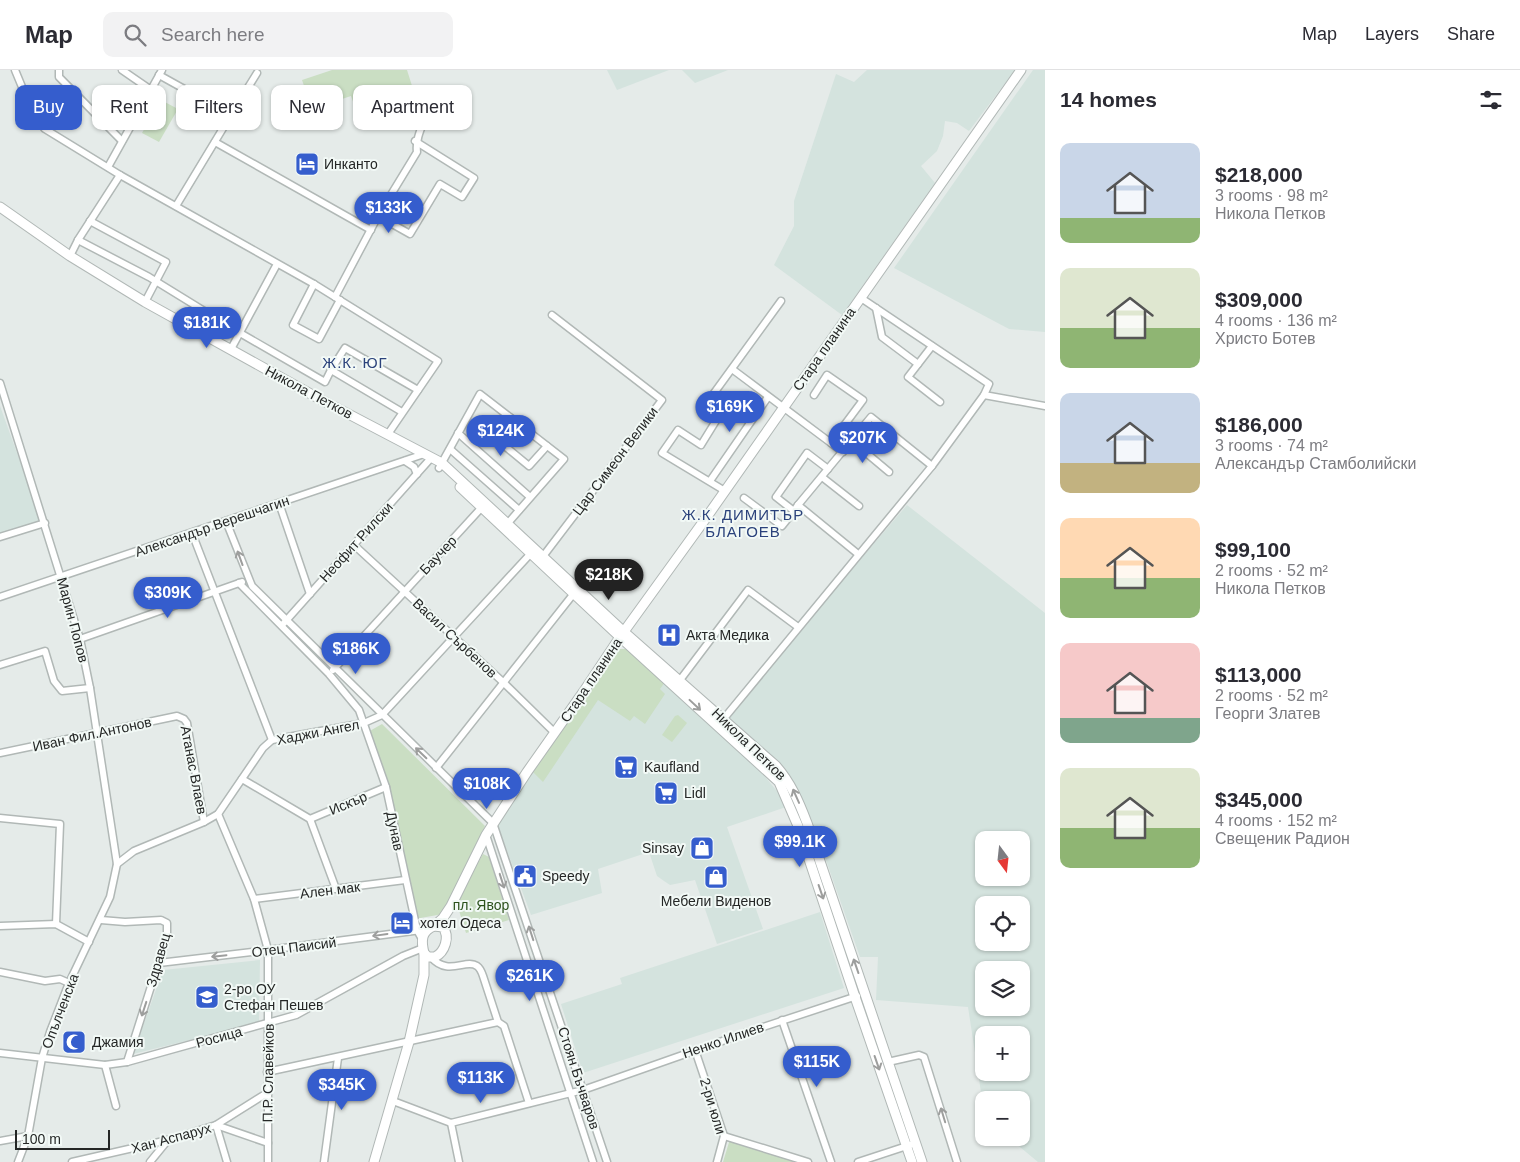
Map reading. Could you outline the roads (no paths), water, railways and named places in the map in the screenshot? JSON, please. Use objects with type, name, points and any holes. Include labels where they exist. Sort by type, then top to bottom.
[{"type":"main road","name":"Стара планина","points":[[428,952],[431,927],[443,918],[451,906],[486,835],[527,772],[555,734],[622,634],[1021,70]]},
{"type":"main road","name":"Никола Петков","points":[[0,206],[70,256],[146,302],[428,456],[720,722],[771,773],[779,782],[798,826],[912,1162]]},
{"type":"main road","name":"Никола Петков","points":[[484,505],[508,523],[533,551]]},
{"type":"main road","name":"Никола Петков","points":[[720,722],[776,766],[786,777],[794,791],[807,823],[922,1162]]},
{"type":"main road","name":"Стара планина","points":[[442,951],[446,939],[445,931],[451,906]]},
{"type":"main road","points":[[431,927],[439,926],[445,931]]},
{"type":"main road","points":[[374,1162],[409,1042],[428,952],[442,951]]},
{"type":"street","points":[[15,70],[34,116],[45,129],[120,175],[338,298],[438,361],[388,434]]},
{"type":"street","points":[[59,70],[60,77],[122,141]]},
{"type":"street","points":[[122,70],[144,85]]},
{"type":"street","points":[[154,85],[161,72],[182,85]]},
{"type":"street","points":[[250,85],[257,73]]},
{"type":"street","points":[[108,166],[128,130]]},
{"type":"street","points":[[176,206],[223,130]]},
{"type":"street","points":[[314,284],[293,325],[319,339],[378,216],[416,152],[415,141],[420,130]]},
{"type":"street","points":[[378,216],[410,234],[440,184],[462,197],[474,178],[415,141]]},
{"type":"street","points":[[216,142],[371,230]]},
{"type":"street","points":[[70,256],[78,240],[120,175]]},
{"type":"street","points":[[90,221],[166,262],[146,302]]},
{"type":"street","points":[[78,240],[149,277],[325,382],[345,348],[418,390]]},
{"type":"street","points":[[231,349],[277,264]]},
{"type":"street","points":[[720,722],[932,466],[984,395],[989,384],[860,298]]},
{"type":"street","points":[[725,491],[662,452],[678,430],[701,445],[722,411],[708,400],[781,301]]},
{"type":"street","points":[[876,308],[882,337],[918,364]]},
{"type":"street","name":"Цар Симеон Велики","points":[[541,559],[662,400],[552,315]]},
{"type":"street","points":[[932,346],[908,377],[940,402]]},
{"type":"street","points":[[732,369],[842,452]]},
{"type":"street","points":[[332,370],[402,412]]},
{"type":"street","points":[[814,394],[827,375],[863,400],[831,443]]},
{"type":"street","name":"Марин Попов","points":[[0,383],[80,639],[98,734],[117,864]]},
{"type":"street","points":[[440,465],[480,394],[564,459],[508,523]]},
{"type":"street","points":[[984,395],[1045,406]]},
{"type":"street","points":[[710,482],[768,397]]},
{"type":"street","points":[[744,498],[782,526],[871,417],[932,466]]},
{"type":"street","points":[[511,418],[495,438],[529,466],[547,446]]},
{"type":"street","points":[[458,433],[530,497]]},
{"type":"street","points":[[852,440],[889,472]]},
{"type":"street","points":[[450,449],[519,510]]},
{"type":"street","points":[[794,512],[776,497],[807,453],[828,469]]},
{"type":"street","name":"Александър Верешчагин","points":[[0,598],[405,461],[428,456]]},
{"type":"street","name":"Неофит Рилски","points":[[284,624],[417,474],[428,456]]},
{"type":"street","points":[[405,461],[414,467],[417,474]]},
{"type":"street","points":[[822,477],[859,506]]},
{"type":"street","points":[[279,503],[310,594]]},
{"type":"street","name":"Баучер","points":[[329,674],[484,505]]},
{"type":"street","points":[[798,505],[858,554]]},
{"type":"street","points":[[226,521],[248,580],[284,624]]},
{"type":"street","points":[[0,537],[45,523]]},
{"type":"street","points":[[192,532],[272,740]]},
{"type":"street","name":"Васил Сърбенов","points":[[354,545],[504,683],[555,734]]},
{"type":"street","points":[[384,713],[533,551]]},
{"type":"street","points":[[80,639],[248,580]]},
{"type":"street","points":[[240,583],[384,713],[436,768],[493,823]]},
{"type":"street","points":[[678,684],[748,590],[798,628]]},
{"type":"street","points":[[436,768],[576,591]]},
{"type":"street","name":"Дунав","points":[[284,624],[357,705],[386,787],[417,930],[428,952]]},
{"type":"street","points":[[0,665],[45,651],[54,681],[62,691],[90,688]]},
{"type":"street","name":"Хаджи Ангел","points":[[117,864],[134,851],[204,822],[218,814],[263,748],[272,740],[364,723],[384,713]]},
{"type":"street","name":"Иван Фил.Антонов","points":[[0,753],[177,716],[184,719]]},
{"type":"street","name":"Атанас Влаев","points":[[184,719],[187,723],[204,822]]},
{"type":"street","points":[[242,779],[310,819],[336,889]]},
{"type":"street","name":"Искър","points":[[310,819],[386,787]]},
{"type":"street","name":"П.Р. Славейков","points":[[218,814],[254,899],[268,950],[268,1162]]},
{"type":"street","points":[[0,818],[60,824],[56,924]]},
{"type":"street","name":"Стоян Бъчваров","points":[[493,823],[606,1162]]},
{"type":"street","name":"Стоян Бъчваров","points":[[486,835],[593,1162]]},
{"type":"street","name":"Опълченска","points":[[18,1162],[28,1136],[42,1058],[50,1032],[110,897],[117,864]]},
{"type":"street","name":"Ален мак","points":[[254,899],[405,880]]},
{"type":"street","name":"Здравец","points":[[100,920],[125,922],[165,921],[168,927],[159,963],[127,1062]]},
{"type":"street","points":[[0,926],[56,924],[89,942]]},
{"type":"street","name":"Отец Паисий","points":[[159,963],[431,927]]},
{"type":"street","points":[[442,951],[444,966]]},
{"type":"street","points":[[428,952],[444,966],[477,966],[484,976],[498,1022],[504,1026],[529,1103]]},
{"type":"street","name":"Росица","points":[[0,1053],[105,1065],[127,1062],[269,1024],[305,1012],[403,956],[428,952]]},
{"type":"street","points":[[0,972],[45,981],[60,980],[70,984]]},
{"type":"street","name":"Ненко Илиев","points":[[451,1123],[582,1090],[782,1020],[865,994]]},
{"type":"street","points":[[782,1020],[832,1162]]},
{"type":"street","points":[[268,1072],[498,1022]]},
{"type":"street","name":"2-ри юли","points":[[695,1050],[724,1136],[717,1162]]},
{"type":"street","points":[[888,1062],[919,1055],[924,1057],[957,1162]]},
{"type":"street","points":[[324,1162],[338,1058]]},
{"type":"street","points":[[105,1065],[116,1106]]},
{"type":"street","points":[[227,1162],[216,1125],[267,1093]]},
{"type":"street","points":[[393,1101],[451,1123],[459,1162]]},
{"type":"street","name":"Хан Аспарух","points":[[72,1162],[168,1140],[216,1125],[268,1143]]},
{"type":"street","points":[[0,1140],[28,1136]]},
{"type":"street","points":[[724,1136],[808,1162]]},
{"type":"street","points":[[150,1162],[168,1140]]},
{"type":"street","points":[[858,1162],[916,1143]]},
{"type":"place","name":"Инканто","points":[[307,164]]},
{"type":"place","name":"Акта Медика","points":[[669,635]]},
{"type":"place","name":"Kaufland","points":[[626,767]]},
{"type":"place","name":"Lidl","points":[[666,793]]},
{"type":"place","name":"Sinsay","points":[[702,848]]},
{"type":"place","name":"Speedy","points":[[525,876]]},
{"type":"place","name":"Мебели Виденов","points":[[716,877]]},
{"type":"place","name":"хотел Одеса","points":[[402,923]]},
{"type":"place","name":"2-ро ОУ Стефан Пешев","points":[[207,997]]},
{"type":"place","name":"Джамия","points":[[74,1042]]},
{"type":"district","name":"Ж.К. ЮГ","points":[[355,362]]},
{"type":"district","name":"Ж.К. ДИМИТЪР БЛАГОЕВ","points":[[743,522]]},
{"type":"park label","name":"пл. Явор","points":[[481,905]]}]
